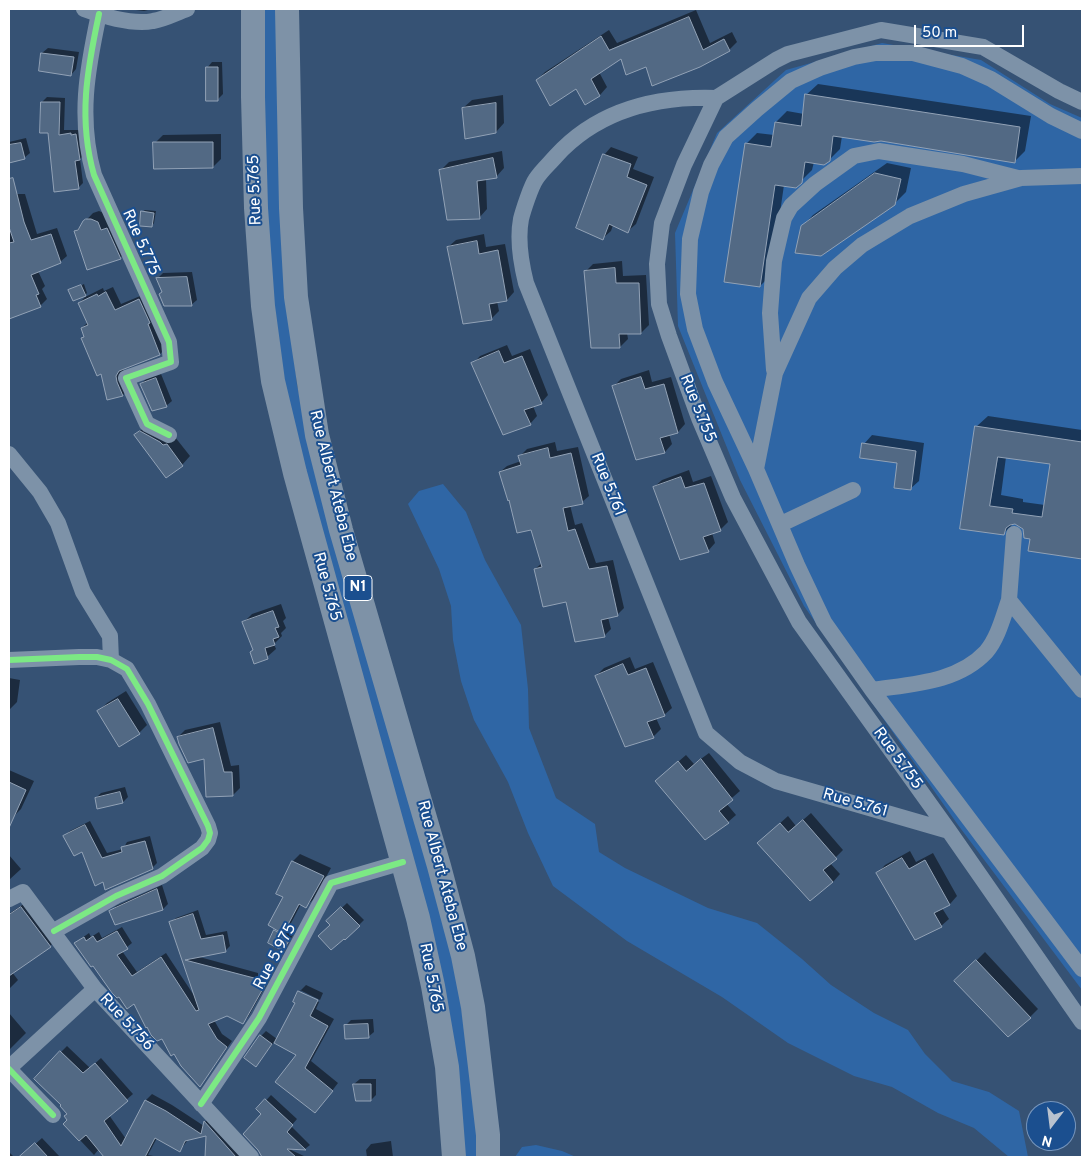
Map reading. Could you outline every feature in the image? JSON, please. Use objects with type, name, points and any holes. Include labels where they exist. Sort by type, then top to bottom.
[{"type":"highway","name":"Rue 5.765","points":[[253,9],[256,208],[263,306],[273,381],[295,473],[418,918],[447,1067],[454,1157]]},
{"type":"highway","name":"Rue Albert Ateba Ebe","points":[[287,9],[291,198],[296,297],[317,435],[341,530],[463,956],[473,1007],[488,1135],[488,1157]]},
{"type":"street","points":[[91,12],[141,22],[154,21],[187,9]]},
{"type":"street","name":"Rue 5.775","points":[[91,12],[84,119],[90,162],[94,176],[169,342],[171,362],[126,378],[147,424],[169,435]]},
{"type":"street","points":[[716,98],[782,57],[881,30],[983,47],[1059,92],[1082,102]]},
{"type":"street","points":[[1082,131],[1052,116],[991,79],[962,66],[913,53],[876,53],[854,57],[820,68],[791,82],[757,109],[726,138],[711,165],[701,192],[690,239],[688,294],[694,329],[715,382],[824,622],[872,690],[1082,969]]},
{"type":"street","name":"Rue 5.761","points":[[716,98],[689,97],[658,101],[628,110],[604,118],[588,128],[565,147],[535,181],[521,220],[521,262],[526,284],[706,733],[740,762],[776,781],[949,831]]},
{"type":"street","name":"Rue 5.755","points":[[716,98],[684,165],[662,223],[657,264],[659,304],[699,418],[733,498],[799,622],[949,831],[1082,1022]]},
{"type":"street","points":[[774,373],[770,313],[774,261],[784,218],[792,206],[815,184],[854,156],[879,151],[963,164],[1020,178]]},
{"type":"street","points":[[756,469],[774,373],[809,298],[835,268],[862,245],[910,216],[964,194],[1020,178],[1082,176]]},
{"type":"street","points":[[9,454],[40,492],[58,523],[83,592],[110,636],[111,660]]},
{"type":"street","points":[[781,524],[853,490]]},
{"type":"street","points":[[872,690],[936,680],[960,672],[986,652],[998,631],[1009,600],[1014,534]]},
{"type":"street","points":[[1009,600],[1082,690]]},
{"type":"street","points":[[9,660],[79,657],[111,660],[127,670],[148,704],[210,833],[208,840],[202,848],[162,876],[116,896],[54,931]]},
{"type":"street","name":"Rue 5.975","points":[[201,1104],[259,1018],[331,883],[403,862]]},
{"type":"street","name":"Rue 5.756","points":[[9,899],[23,892],[54,931],[95,989],[251,1157]]},
{"type":"street","points":[[53,1116],[9,1069],[95,989]]},
{"type":"shaded area","points":[[261,9],[277,9],[282,240],[297,385],[325,503],[445,919],[460,998],[475,1104],[478,1157],[462,1157],[281,386],[267,239]]},
{"type":"shaded area","points":[[882,43],[981,60],[1050,104],[1082,118],[1082,990],[958,825],[804,606],[740,480],[678,326],[675,233],[717,133],[786,70]]},
{"type":"shaded area","points":[[443,484],[466,512],[485,560],[521,625],[528,689],[529,728],[556,798],[595,824],[599,852],[625,868],[708,908],[757,923],[831,985],[874,1013],[908,1030],[925,1054],[952,1081],[989,1092],[1019,1111],[1028,1157],[1009,1157],[974,1128],[938,1113],[892,1087],[854,1076],[788,1043],[722,997],[627,941],[553,886],[528,833],[508,782],[474,720],[461,681],[453,640],[451,606],[439,569],[408,504],[419,491]]},
{"type":"shaded area","points":[[536,1145],[562,1151],[576,1157],[515,1157],[522,1147]]},
{"type":"building","points":[[689,17],[703,50],[724,39],[730,51],[700,67],[652,86],[646,67],[626,75],[621,59],[591,79],[600,96],[585,105],[576,89],[550,106],[536,80],[601,36],[609,50]]},
{"type":"building","points":[[41,53],[74,57],[71,76],[39,71]]},
{"type":"building","points":[[206,67],[218,67],[218,101],[206,101]]},
{"type":"building","points":[[805,94],[1020,127],[1015,163],[881,141],[874,142],[833,136],[830,161],[824,165],[805,162],[802,183],[796,188],[775,185],[760,287],[724,282],[745,143],[771,147],[775,122],[801,126]]},
{"type":"building","points":[[41,102],[60,102],[59,135],[76,134],[80,160],[75,161],[79,189],[54,192],[48,133],[40,133]]},
{"type":"building","points":[[496,103],[496,133],[465,139],[462,108]]},
{"type":"building","points":[[153,142],[213,142],[213,168],[154,169]]},
{"type":"building","points":[[21,143],[25,159],[9,163],[9,145]]},
{"type":"building","points":[[603,154],[631,164],[627,177],[647,185],[628,233],[609,224],[603,240],[576,228]]},
{"type":"building","points":[[493,158],[497,178],[477,181],[480,219],[447,220],[439,170]]},
{"type":"building","points":[[875,173],[901,179],[895,205],[821,256],[795,253],[801,226]]},
{"type":"building","points":[[13,178],[24,222],[31,240],[51,234],[61,263],[31,275],[39,294],[36,295],[41,307],[9,319],[9,243],[14,242],[9,227],[9,179]]},
{"type":"building","points":[[141,211],[154,213],[152,227],[140,226]]},
{"type":"building","points":[[86,219],[98,222],[101,230],[107,228],[121,259],[87,270],[74,231],[78,230]]},
{"type":"building","points":[[477,241],[479,254],[498,250],[507,301],[489,304],[492,320],[463,324],[447,247]]},
{"type":"building","points":[[615,268],[616,283],[639,283],[641,334],[619,334],[620,348],[591,348],[584,271]]},
{"type":"building","points":[[187,277],[192,306],[164,306],[159,294],[162,292],[156,278]]},
{"type":"building","points":[[81,285],[86,296],[73,301],[68,290]]},
{"type":"building","points":[[106,292],[115,310],[139,299],[150,323],[148,324],[160,355],[119,371],[116,376],[123,396],[107,400],[101,374],[97,376],[81,338],[84,337],[81,328],[88,325],[78,303]]},
{"type":"building","points":[[499,351],[504,363],[522,356],[542,404],[524,410],[531,425],[503,435],[471,363]]},
{"type":"building","points":[[641,377],[645,389],[664,384],[678,433],[660,438],[665,453],[636,460],[612,386]]},
{"type":"building","points":[[156,378],[167,407],[152,411],[140,384]]},
{"type":"building","points":[[975,426],[1082,442],[1082,559],[1028,551],[1030,539],[1024,538],[1023,529],[1015,524],[1006,528],[1004,535],[960,529]],"holes":[[[998,457],[1050,464],[1042,517],[1012,513],[1013,509],[990,506]]]},
{"type":"building","points":[[140,431],[163,445],[167,444],[183,466],[166,478],[134,435]]},
{"type":"building","points":[[862,443],[916,451],[911,490],[894,488],[897,463],[860,458]]},
{"type":"building","points":[[548,448],[550,458],[571,453],[583,504],[563,508],[568,531],[575,529],[589,569],[607,566],[618,616],[601,620],[605,637],[575,642],[566,602],[543,607],[534,569],[542,567],[531,530],[517,533],[509,500],[499,472],[521,465],[518,456]]},
{"type":"building","points":[[681,477],[685,488],[704,483],[721,531],[703,537],[709,552],[680,560],[653,487]]},
{"type":"building","points":[[273,611],[279,627],[275,628],[279,637],[273,639],[275,645],[265,648],[268,659],[254,664],[250,652],[253,650],[242,622]]},
{"type":"building","points":[[623,664],[628,675],[646,668],[665,716],[647,722],[654,738],[625,747],[595,676]]},
{"type":"building","points":[[118,699],[140,734],[119,747],[97,711]]},
{"type":"building","points":[[213,728],[224,772],[232,772],[233,796],[206,797],[204,759],[188,763],[179,744],[177,737]]},
{"type":"building","points":[[701,759],[733,800],[719,811],[729,823],[705,840],[655,781],[678,761],[686,771]]},
{"type":"building","points":[[9,782],[26,790],[9,828]]},
{"type":"building","points":[[120,792],[123,803],[97,809],[95,798]]},
{"type":"building","points":[[803,820],[837,859],[823,870],[833,882],[810,901],[757,843],[780,823],[788,832]]},
{"type":"building","points":[[85,825],[102,858],[122,852],[121,847],[145,841],[153,869],[105,890],[103,882],[95,886],[82,852],[74,856],[63,836]]},
{"type":"building","points":[[902,858],[909,869],[925,860],[950,905],[934,913],[942,927],[915,940],[876,873]]},
{"type":"building","points":[[292,861],[324,876],[306,908],[299,904],[283,934],[268,925],[283,897],[276,894]]},
{"type":"building","points":[[157,889],[163,910],[115,925],[109,911]]},
{"type":"building","points":[[21,907],[51,947],[9,976],[9,915]]},
{"type":"building","points":[[341,907],[360,926],[331,950],[318,936],[330,925],[326,921]]},
{"type":"building","points":[[193,914],[201,939],[223,935],[226,952],[185,960],[254,978],[253,981],[265,985],[243,1024],[227,1016],[208,1024],[217,1039],[227,1047],[200,1087],[181,1066],[174,1054],[171,1056],[162,1039],[157,1041],[151,1035],[134,1004],[127,1009],[119,997],[117,998],[112,993],[93,966],[91,967],[74,943],[84,937],[86,941],[93,936],[97,942],[117,931],[128,949],[117,955],[132,976],[161,957],[196,1011],[199,1010],[169,922]]},
{"type":"building","points":[[274,930],[290,939],[283,951],[268,943]]},
{"type":"building","points":[[976,960],[1031,1018],[1008,1037],[954,981]]},
{"type":"building","points":[[298,991],[318,1000],[310,1016],[328,1026],[305,1068],[333,1091],[315,1113],[275,1082],[296,1055],[274,1043],[295,1003],[293,1002]]},
{"type":"building","points":[[368,1024],[369,1038],[345,1039],[344,1025]]},
{"type":"building","points":[[260,1035],[272,1044],[256,1067],[244,1058]]},
{"type":"building","points":[[60,1051],[83,1073],[95,1063],[128,1101],[104,1121],[121,1146],[145,1100],[201,1134],[204,1121],[236,1157],[205,1157],[206,1136],[185,1141],[180,1152],[155,1138],[145,1157],[104,1157],[86,1135],[79,1141],[63,1124],[67,1120],[64,1116],[67,1114],[61,1105],[34,1079]]},
{"type":"building","points":[[353,1084],[371,1084],[371,1101],[356,1101]]},
{"type":"building","points":[[265,1099],[293,1125],[287,1132],[306,1150],[287,1149],[296,1157],[262,1157],[243,1134],[261,1114],[256,1109]]},
{"type":"building","points":[[35,1143],[48,1157],[19,1157]]},
{"type":"cycle path","points":[[99,14],[86,94],[85,114],[89,154],[94,175],[169,342],[171,362],[126,378],[147,424],[169,435]]},
{"type":"cycle path","points":[[9,660],[97,657],[111,660],[127,669],[148,704],[210,833],[208,840],[202,848],[162,876],[116,896],[54,931]]},
{"type":"cycle path","points":[[201,1104],[259,1018],[331,883],[403,862]]},
{"type":"cycle path","points":[[9,1069],[53,1115]]}]
